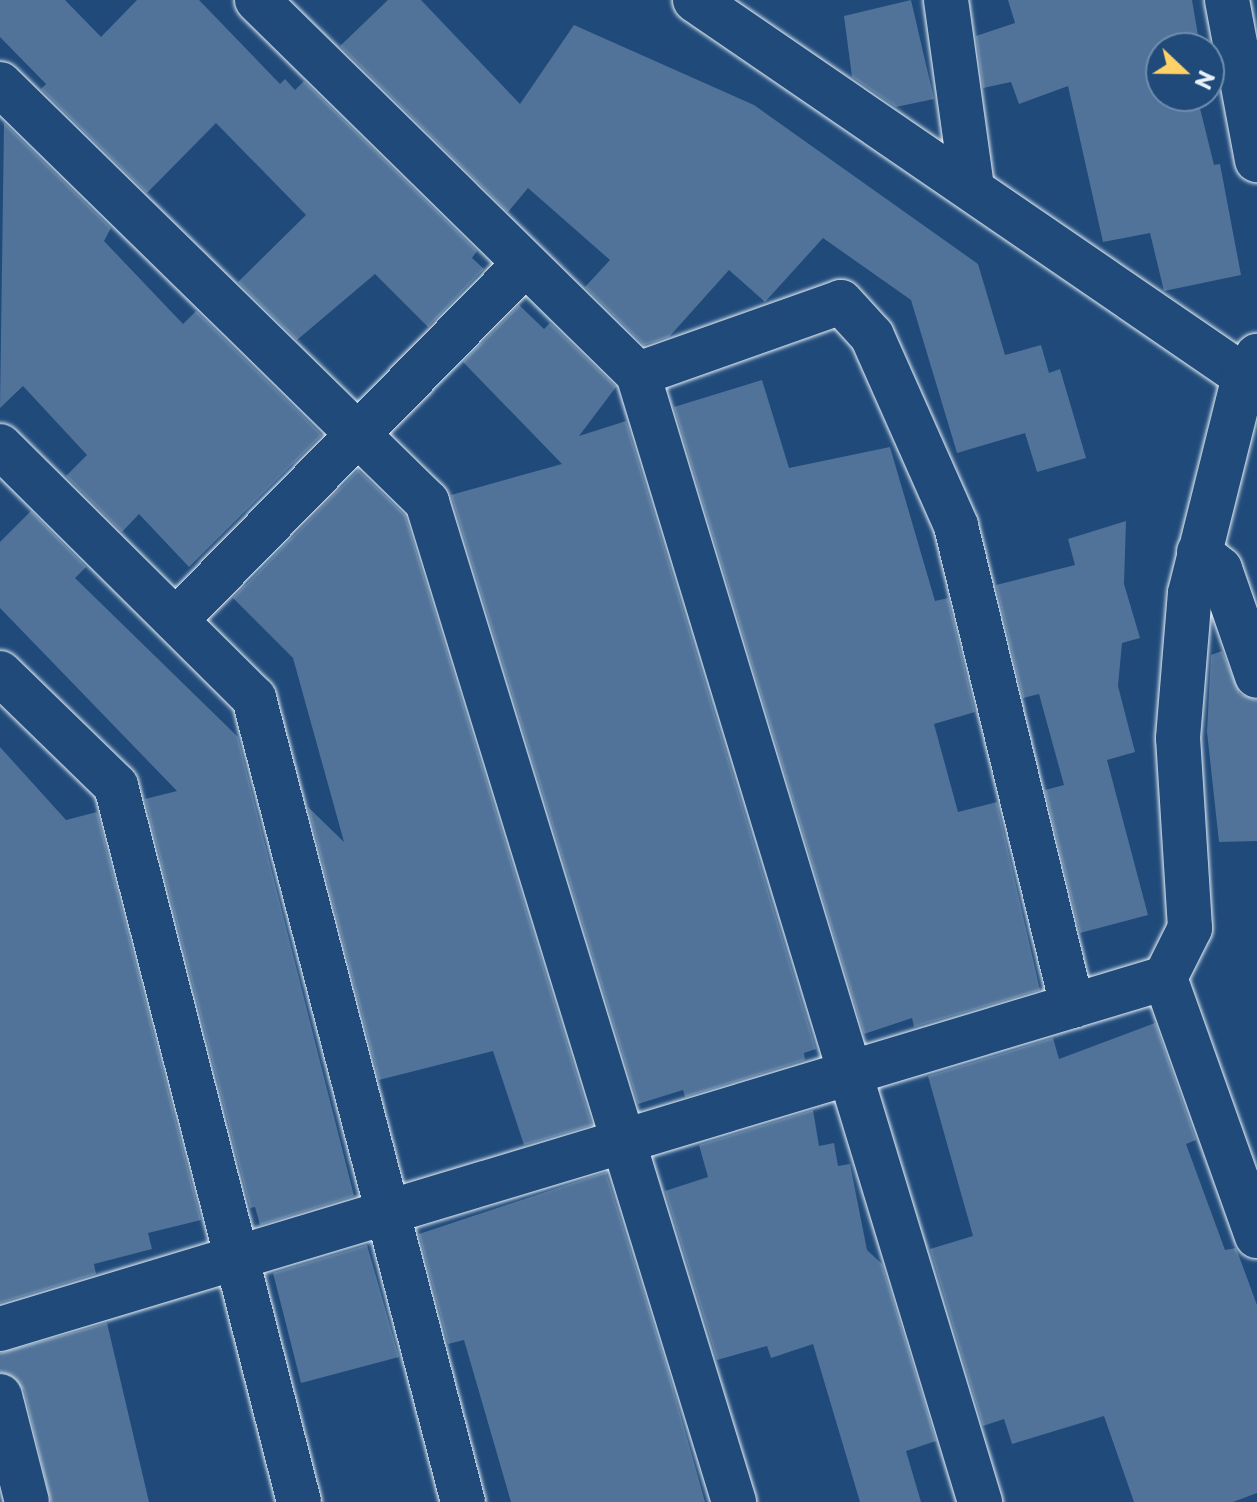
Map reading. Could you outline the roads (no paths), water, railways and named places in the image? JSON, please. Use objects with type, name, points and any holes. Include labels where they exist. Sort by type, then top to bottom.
[{"type":"street","points":[[257,0],[638,374],[980,1502]]},
{"type":"street","points":[[695,0],[972,188],[1250,366],[1199,552],[1178,738],[1190,928],[1165,978],[1257,1236]]},
{"type":"street","points":[[946,0],[972,188]]},
{"type":"street","points":[[1227,0],[1257,160]]},
{"type":"street","points":[[0,84],[427,502],[734,1502]]},
{"type":"street","points":[[176,620],[525,263]]},
{"type":"street","points":[[638,374],[841,302],[872,336],[956,526],[1072,1006]]},
{"type":"street","points":[[0,446],[254,698],[463,1502]]},
{"type":"street","points":[[1199,552],[1220,569],[1257,676]]},
{"type":"street","points":[[0,673],[116,786],[299,1502]]},
{"type":"street","points":[[0,1329],[1165,978]]},
{"type":"street","points":[[0,1396],[27,1502]]}]
